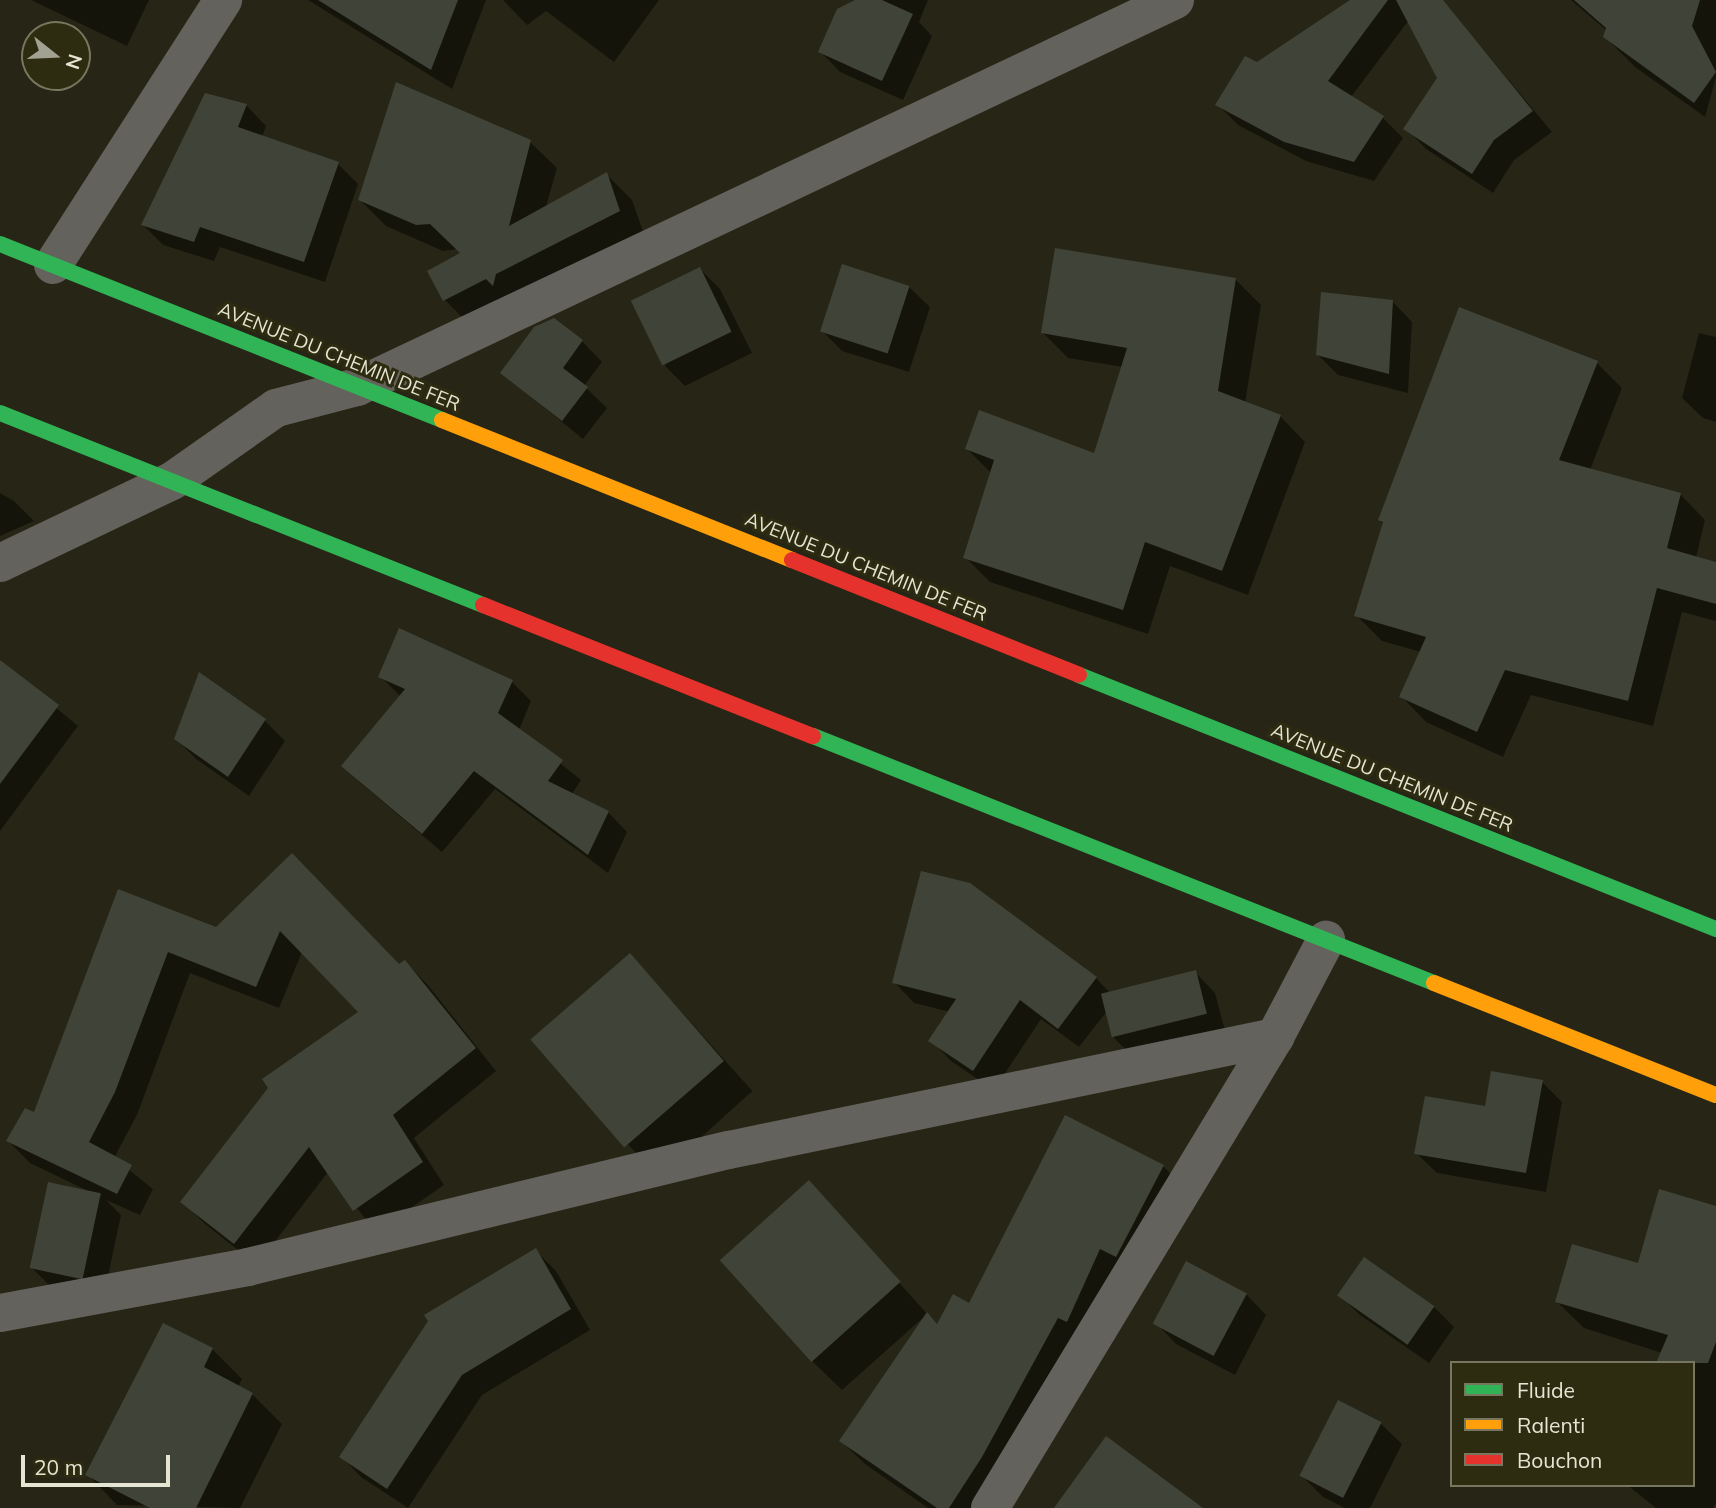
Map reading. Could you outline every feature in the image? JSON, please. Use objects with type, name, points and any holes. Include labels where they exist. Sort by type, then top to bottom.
[{"type":"main road","name":"AVENUE DU CHEMIN DE FER","points":[[0,244],[1716,929]]},
{"type":"main road","points":[[0,413],[1716,1095]]},
{"type":"street","points":[[53,265],[223,0]]},
{"type":"street","points":[[0,563],[172,481],[276,408],[357,387],[1174,0]]},
{"type":"street","points":[[990,1508],[1275,1037],[1326,940]]},
{"type":"street","points":[[0,1313],[248,1267],[729,1150],[1275,1037]]},
{"type":"building","points":[[318,0],[458,0],[431,70]]},
{"type":"building","points":[[855,0],[882,0],[913,14],[882,81],[818,52],[837,9]]},
{"type":"building","points":[[1350,0],[1388,0],[1328,81],[1384,116],[1354,162],[1284,142],[1215,105],[1245,56],[1257,62]]},
{"type":"building","points":[[1396,0],[1443,0],[1533,111],[1494,140],[1472,174],[1403,129],[1437,78]]},
{"type":"building","points":[[1574,0],[1700,0],[1692,26],[1716,72],[1694,103],[1603,37],[1606,28]]},
{"type":"building","points":[[396,82],[531,140],[509,226],[607,172],[620,211],[496,274],[493,286],[486,279],[443,301],[427,271],[460,253],[430,224],[416,225],[358,200]]},
{"type":"building","points":[[205,93],[247,104],[238,127],[339,162],[304,262],[200,227],[194,242],[141,225]]},
{"type":"building","points":[[1055,248],[1236,278],[1218,391],[1281,415],[1222,571],[1145,542],[1123,610],[963,558],[994,460],[965,449],[979,410],[1094,453],[1127,348],[1041,333]]},
{"type":"building","points":[[842,264],[910,286],[888,353],[820,332]]},
{"type":"building","points":[[700,267],[732,332],[662,365],[631,301]]},
{"type":"building","points":[[1321,292],[1393,300],[1389,374],[1316,355]]},
{"type":"building","points":[[1459,307],[1598,361],[1559,460],[1681,493],[1667,548],[1716,562],[1716,604],[1657,588],[1628,701],[1505,670],[1477,732],[1399,697],[1426,637],[1354,616],[1383,522],[1378,520]]},
{"type":"building","points":[[554,318],[583,340],[563,368],[588,387],[562,421],[500,373],[534,327]]},
{"type":"building","points":[[399,628],[513,680],[498,713],[563,760],[548,781],[609,811],[588,855],[474,771],[422,834],[341,766],[405,689],[378,677]]},
{"type":"building","points":[[0,660],[59,705],[0,784]]},
{"type":"building","points":[[199,672],[266,719],[228,777],[174,739]]},
{"type":"building","points":[[292,853],[399,964],[405,960],[476,1048],[393,1115],[423,1162],[353,1211],[309,1147],[234,1244],[180,1202],[268,1088],[262,1079],[358,1012],[280,931],[256,987],[168,952],[115,1092],[89,1142],[132,1165],[117,1194],[6,1141],[25,1108],[34,1112],[118,889],[216,927]]},
{"type":"building","points":[[921,871],[970,883],[1097,977],[1058,1029],[1020,1000],[973,1071],[928,1041],[956,999],[892,983]]},
{"type":"building","points":[[630,953],[724,1061],[624,1148],[530,1040]]},
{"type":"building","points":[[1196,970],[1207,1014],[1112,1037],[1101,994]]},
{"type":"building","points":[[1491,1071],[1543,1080],[1526,1173],[1414,1154],[1425,1096],[1485,1106]]},
{"type":"building","points":[[1065,1115],[1164,1165],[1116,1257],[1100,1249],[1067,1322],[1058,1318],[982,1457],[949,1508],[937,1508],[839,1441],[927,1312],[937,1324],[953,1294],[969,1303]]},
{"type":"building","points":[[809,1180],[901,1282],[811,1362],[720,1260]]},
{"type":"building","points":[[48,1182],[101,1193],[83,1279],[30,1268]]},
{"type":"building","points":[[1659,1189],[1716,1206],[1716,1342],[1708,1363],[1657,1361],[1668,1335],[1555,1302],[1572,1244],[1638,1263]]},
{"type":"building","points":[[536,1248],[571,1309],[462,1375],[387,1489],[339,1457],[428,1321],[424,1315]]},
{"type":"building","points":[[1364,1257],[1434,1306],[1407,1345],[1337,1296]]},
{"type":"building","points":[[1186,1261],[1247,1293],[1214,1356],[1153,1324]]},
{"type":"building","points":[[163,1323],[213,1348],[204,1367],[253,1393],[196,1508],[150,1508],[85,1475]]},
{"type":"building","points":[[1338,1400],[1382,1422],[1343,1498],[1299,1476]]},
{"type":"building","points":[[1106,1436],[1203,1508],[1054,1508]]},
{"type":"traffic: fast","points":[[0,244],[442,420]]},
{"type":"traffic: fast","points":[[0,413],[483,605]]},
{"type":"traffic: fast","points":[[1079,675],[1716,929]]},
{"type":"traffic: fast","points":[[813,736],[1434,983]]},
{"type":"traffic: slow","points":[[442,420],[792,560]]},
{"type":"traffic: slow","points":[[1434,983],[1716,1095]]},
{"type":"traffic: jam","points":[[792,560],[1079,675]]},
{"type":"traffic: jam","points":[[483,605],[813,736]]}]
